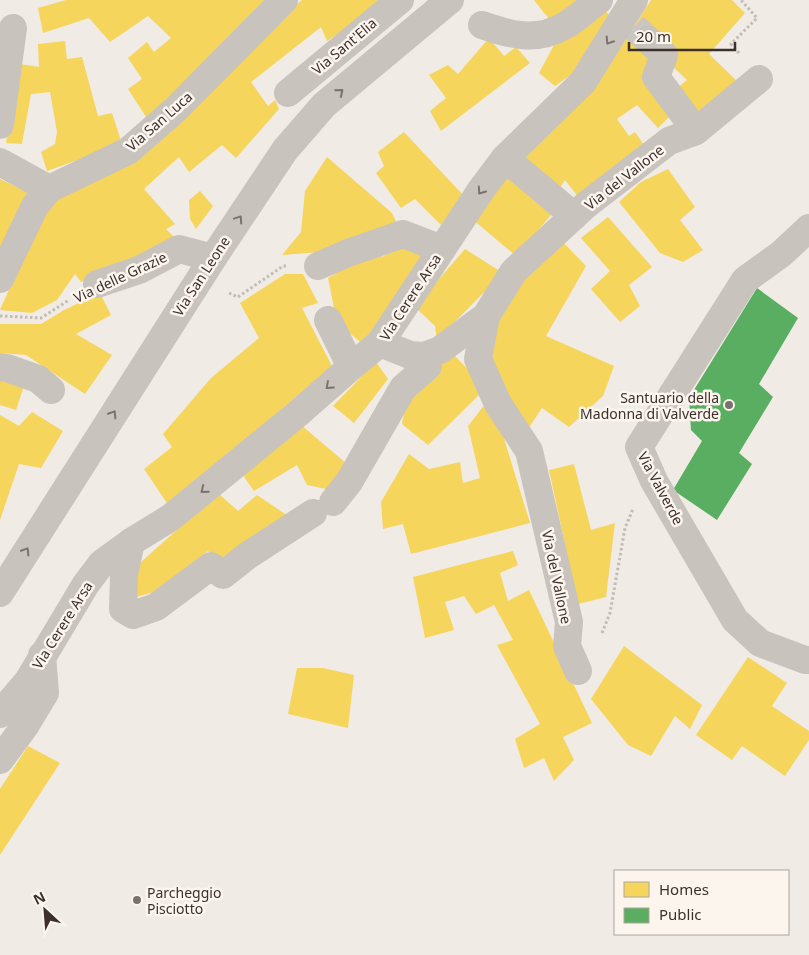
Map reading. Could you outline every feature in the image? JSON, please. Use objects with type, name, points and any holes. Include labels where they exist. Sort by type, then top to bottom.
[{"type":"street","name":"Via San Luca","points":[[0,280],[35,206],[49,189],[128,151],[176,109],[284,0]]},
{"type":"street","name":"Via Sant'Elia","points":[[288,93],[400,0]]},
{"type":"street","name":"Via San Leone","points":[[0,592],[206,269],[285,150],[324,106],[450,0]]},
{"type":"street","points":[[482,25],[503,33],[534,36],[548,33],[564,26],[599,0]]},
{"type":"street","points":[[635,21],[664,55],[656,77],[696,131]]},
{"type":"street","name":"Via Cerere Arsa","points":[[0,714],[28,681],[86,584],[102,563],[131,542],[170,518],[295,416],[380,343],[481,190],[505,158],[583,82],[635,21]]},
{"type":"street","points":[[0,126],[13,28]]},
{"type":"street","name":"Via del Vallone","points":[[578,671],[567,646],[569,622],[529,451],[498,404],[478,359],[486,316],[514,271],[586,205],[669,141],[696,131],[759,79]]},
{"type":"street","points":[[505,158],[574,216]]},
{"type":"street","points":[[0,162],[49,189]]},
{"type":"street","name":"Via Valverde","points":[[809,228],[781,254],[745,280],[639,447],[654,481],[735,620],[760,643],[809,660]]},
{"type":"street","points":[[318,266],[402,234],[442,249]]},
{"type":"street","name":"Via delle Grazie","points":[[98,284],[139,270],[179,249],[206,269]]},
{"type":"street","name":"Via del Vallone","points":[[424,356],[440,350],[486,316]]},
{"type":"street","points":[[328,320],[351,367]]},
{"type":"street","points":[[131,542],[124,574],[123,609],[133,615],[156,607],[211,566],[223,575],[247,556],[323,508],[349,482],[403,388],[428,366],[424,356],[410,355],[380,343]]},
{"type":"street","points":[[0,367],[38,379],[52,390]]},
{"type":"street","points":[[0,760],[25,726],[45,693],[42,655]]},
{"type":"path","points":[[741,0],[757,18],[731,44],[759,79]]},
{"type":"path","points":[[206,269],[238,297],[283,266],[318,266]]},
{"type":"path","name":"Via delle Grazie","points":[[0,316],[41,318],[74,296],[98,284]]},
{"type":"path","points":[[578,671],[594,657],[610,613],[625,528],[640,493],[654,481]]},
{"type":"building: Homes","points":[[66,0],[270,0],[148,120],[128,89],[142,79],[128,58],[147,42],[154,52],[171,38],[148,16],[110,42],[89,18],[43,33],[38,8]]},
{"type":"building: Homes","points":[[302,0],[388,0],[327,41],[321,27],[251,82],[268,106],[275,100],[279,109],[236,158],[222,145],[189,172],[179,157],[144,189],[175,224],[166,229],[177,240],[81,282],[75,274],[57,300],[32,313],[0,310],[43,212],[59,194]]},
{"type":"building: Homes","points":[[534,0],[582,0],[553,24]]},
{"type":"building: Homes","points":[[651,0],[732,0],[745,13],[709,54],[738,82],[695,115],[676,89],[687,80],[669,63],[654,31],[673,113],[658,128],[637,105],[617,119],[629,136],[635,132],[646,148],[583,203],[565,180],[557,192],[519,161],[597,85]]},
{"type":"building: Homes","points":[[603,8],[609,15],[572,74],[555,86],[539,73],[554,45]]},
{"type":"building: Homes","points":[[489,38],[504,56],[516,47],[530,63],[441,131],[430,111],[446,98],[429,75],[448,65],[458,74]]},
{"type":"building: Homes","points":[[65,41],[67,59],[82,57],[98,116],[112,113],[122,144],[47,171],[41,152],[55,144],[57,132],[50,92],[31,94],[22,144],[6,143],[20,64],[39,67],[38,44]]},
{"type":"building: Homes","points":[[404,132],[463,195],[442,226],[415,199],[401,208],[376,173],[384,166],[378,152]]},
{"type":"building: Homes","points":[[327,157],[392,213],[399,228],[334,251],[282,255],[301,232],[305,191]]},
{"type":"building: Homes","points":[[668,169],[695,207],[680,220],[703,250],[683,262],[660,253],[619,202],[641,182]]},
{"type":"building: Homes","points":[[513,170],[557,208],[516,256],[472,219]]},
{"type":"building: Homes","points":[[0,179],[32,194],[0,248]]},
{"type":"building: Homes","points":[[200,191],[213,206],[196,229],[190,219],[189,200]]},
{"type":"building: Homes","points":[[608,217],[652,267],[629,285],[640,306],[620,322],[591,289],[610,271],[581,238]]},
{"type":"building: Homes","points":[[559,238],[586,266],[546,336],[614,366],[603,396],[569,427],[542,408],[526,432],[488,353],[512,288]]},
{"type":"building: Homes","points":[[408,243],[431,252],[363,344],[337,323],[328,278],[377,251],[382,257]]},
{"type":"building: Homes","points":[[465,249],[503,273],[437,340],[435,326],[415,307]]},
{"type":"building: Homes","points":[[285,274],[303,274],[318,303],[302,308],[332,366],[169,506],[144,469],[172,447],[163,434],[211,378],[259,338],[240,303]]},
{"type":"building: Homes","points":[[100,293],[111,315],[76,334],[112,355],[85,394],[26,355],[0,353],[0,324],[41,324],[64,310]]},
{"type":"building: Homes","points":[[451,352],[486,388],[428,445],[402,424],[408,392]]},
{"type":"building: Homes","points":[[376,362],[388,379],[354,423],[333,406]]},
{"type":"building: Homes","points":[[0,378],[24,386],[16,410],[0,405]]},
{"type":"building: Homes","points":[[486,403],[498,419],[530,523],[411,554],[403,524],[383,529],[381,502],[409,454],[429,469],[460,462],[463,483],[480,478],[468,426]]},
{"type":"building: Homes","points":[[32,412],[63,431],[41,468],[19,464],[0,520],[0,415],[19,426]]},
{"type":"building: Homes","points":[[301,425],[347,464],[331,490],[307,485],[297,465],[254,491],[242,474]]},
{"type":"building: Homes","points":[[574,464],[591,530],[615,523],[606,597],[578,604],[549,470]]},
{"type":"building: Homes","points":[[218,493],[238,511],[257,495],[291,518],[220,565],[208,551],[154,592],[136,597],[131,571]]},
{"type":"building: Homes","points":[[513,551],[518,565],[500,573],[508,601],[529,590],[592,723],[563,737],[574,760],[554,781],[544,758],[524,768],[515,739],[540,724],[497,645],[513,640],[494,605],[476,614],[464,596],[445,602],[454,630],[425,638],[413,577]]},
{"type":"building: Homes","points":[[624,646],[702,705],[690,729],[675,716],[651,756],[628,745],[591,699]]},
{"type":"building: Homes","points":[[748,657],[787,683],[772,706],[809,731],[809,740],[785,776],[742,746],[732,760],[696,735]]},
{"type":"building: Homes","points":[[297,668],[323,668],[354,675],[348,728],[288,714]]},
{"type":"building: Homes","points":[[28,746],[60,763],[0,855],[0,789]]},
{"type":"building: Public","name":"Santuario della Madonna di Valverde","points":[[757,288],[798,318],[759,384],[773,397],[739,453],[752,464],[717,520],[673,490],[702,441],[691,430],[689,398]]},
{"type":"tunnel","points":[[634,27],[648,40]]},
{"type":"place","name":"Santuario della Madonna di Valverde","points":[[729,405]]},
{"type":"place","name":"Parcheggio Pisciotto","points":[[137,900]]}]
